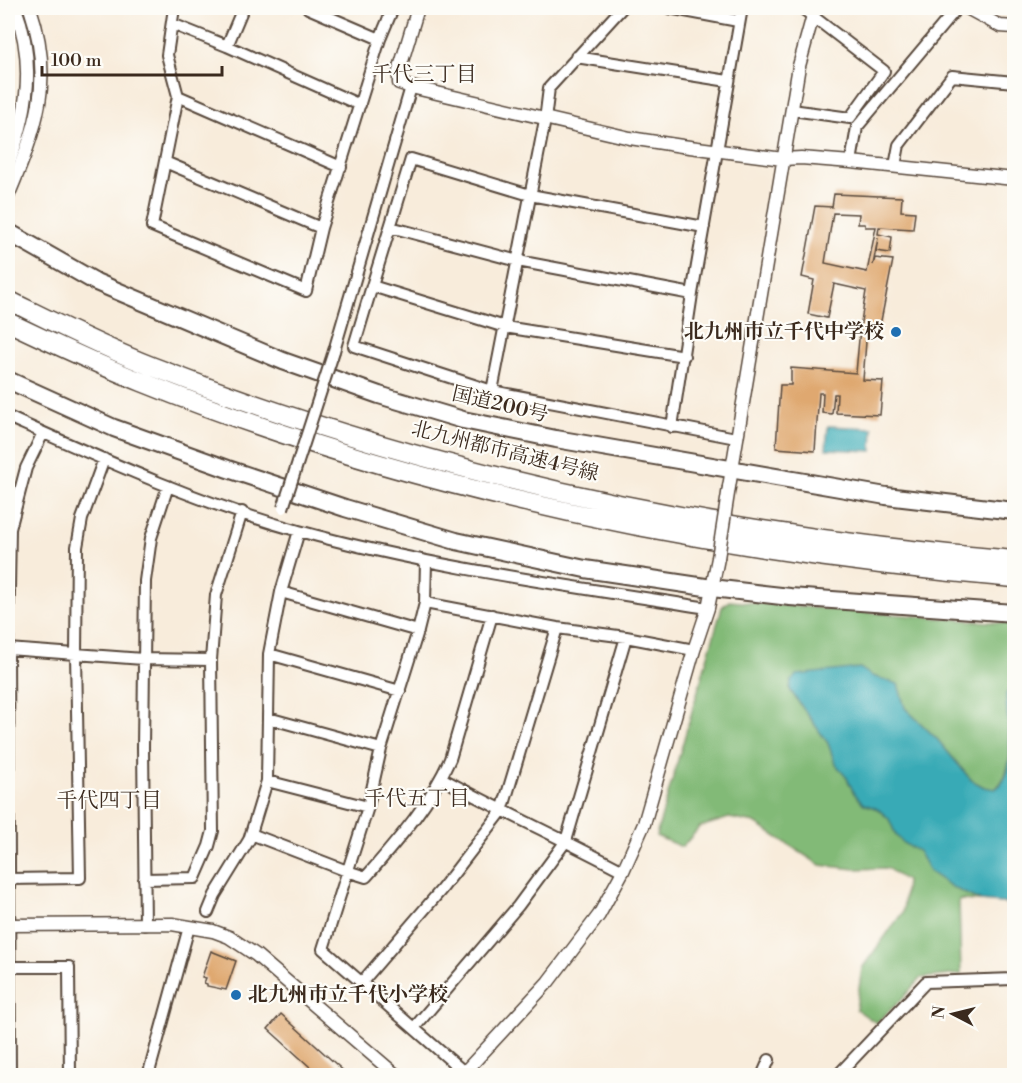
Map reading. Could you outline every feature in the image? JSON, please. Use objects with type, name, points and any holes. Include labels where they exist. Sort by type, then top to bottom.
[{"type":"highway","name":"国道200号","points":[[8,232],[96,282],[283,362],[379,395],[464,420],[555,439],[886,496],[1014,511]]},
{"type":"highway","name":"北九州都市高速4号線","points":[[8,300],[148,365],[239,399],[354,437],[471,470],[599,499],[727,523],[840,541],[1014,560]]},
{"type":"highway","points":[[8,322],[141,382],[232,416],[464,488],[703,538],[837,559],[1014,578]]},
{"type":"highway","points":[[8,380],[114,428],[228,469],[345,508],[456,541],[585,569],[712,588],[790,597],[1014,613]]},
{"type":"street","points":[[8,164],[16,143],[23,112],[28,64],[22,26],[15,8]]},
{"type":"street","points":[[8,196],[34,132],[41,96],[43,74],[41,52],[37,26],[30,8]]},
{"type":"street","points":[[174,8],[167,55],[178,96],[152,226],[306,291],[321,228],[380,39],[393,8]]},
{"type":"street","points":[[227,46],[243,8]]},
{"type":"street","points":[[308,8],[380,39]]},
{"type":"street","points":[[418,8],[399,71],[399,83],[411,87],[630,138],[783,159],[851,162],[1014,179]]},
{"type":"street","points":[[492,391],[545,120],[549,88],[622,8]]},
{"type":"street","points":[[669,8],[738,21]]},
{"type":"street","points":[[672,427],[692,294],[742,8]]},
{"type":"street","points":[[851,162],[857,126],[957,8]]},
{"type":"street","points":[[967,8],[1000,26],[1014,27]]},
{"type":"street","points":[[426,562],[425,603],[418,631],[381,749],[368,807],[323,949],[414,1028],[462,1074],[548,982],[599,915],[623,871],[644,824],[708,609],[783,159],[810,10],[884,71],[850,118],[792,110]]},
{"type":"street","points":[[172,24],[360,105]]},
{"type":"street","points":[[576,57],[728,81]]},
{"type":"street","points":[[895,166],[899,145],[952,76],[1014,82]]},
{"type":"street","points":[[277,524],[334,351],[411,87]]},
{"type":"street","points":[[178,96],[341,167]]},
{"type":"street","points":[[704,227],[530,195],[411,159],[354,346],[492,391],[736,438]]},
{"type":"street","points":[[165,162],[321,228]]},
{"type":"street","points":[[390,227],[518,261],[692,294]]},
{"type":"street","points":[[372,286],[505,327],[684,356]]},
{"type":"street","points":[[8,417],[168,486],[299,531],[426,562],[708,609]]},
{"type":"street","points":[[10,1076],[8,649],[10,529],[26,468],[43,433]]},
{"type":"street","points":[[8,878],[80,878],[76,654],[77,547],[82,519],[104,459]]},
{"type":"street","points":[[145,925],[143,659],[147,570],[151,538],[168,486]]},
{"type":"street","points":[[144,879],[195,878],[210,846],[213,831],[211,660],[216,595],[242,512]]},
{"type":"street","points":[[208,912],[215,895],[251,834],[267,781],[269,654],[281,592],[299,531]]},
{"type":"street","points":[[281,592],[418,631]]},
{"type":"street","points":[[425,603],[557,628],[626,637],[694,650]]},
{"type":"street","points":[[251,834],[366,877],[405,832],[441,778],[450,759],[492,615]]},
{"type":"street","points":[[362,982],[441,890],[502,811],[557,628]]},
{"type":"street","points":[[414,1028],[518,906],[566,841],[626,637]]},
{"type":"street","points":[[8,649],[143,659],[211,660]]},
{"type":"street","points":[[269,654],[400,691]]},
{"type":"street","points":[[268,718],[381,749]]},
{"type":"street","points":[[441,778],[623,871]]},
{"type":"street","points":[[267,781],[368,807]]},
{"type":"street","points":[[8,925],[172,924],[213,931],[229,937],[256,955],[397,1076]]},
{"type":"street","points":[[148,1076],[189,927]]},
{"type":"street","points":[[8,967],[69,966],[70,1076]]},
{"type":"street","points":[[837,1076],[926,982],[1014,979]]},
{"type":"street","points":[[762,1076],[769,1059]]},
{"type":"green space","points":[[729,601],[1014,624],[1014,685],[1006,694],[1010,757],[1003,780],[995,789],[984,787],[971,780],[937,739],[905,708],[898,684],[872,676],[860,668],[791,681],[790,690],[828,743],[835,763],[847,778],[854,793],[864,804],[878,809],[889,819],[896,835],[903,843],[918,851],[930,872],[954,888],[981,901],[959,900],[961,974],[921,978],[876,1023],[856,1009],[862,968],[903,912],[906,881],[887,868],[855,869],[820,865],[755,823],[729,818],[700,827],[682,847],[656,836],[722,607]]},
{"type":"water","points":[[828,426],[873,428],[872,451],[826,449]]},
{"type":"water","points":[[860,668],[872,676],[898,684],[905,708],[937,739],[971,780],[984,787],[995,789],[1003,781],[1008,771],[1010,745],[1006,694],[1014,685],[1014,902],[1010,904],[981,901],[954,888],[930,872],[918,851],[903,843],[896,835],[889,819],[878,809],[864,804],[854,793],[847,778],[835,763],[828,743],[790,690],[791,681],[797,675]]},
{"type":"building","points":[[834,194],[902,197],[901,211],[915,212],[913,229],[879,227],[878,234],[892,237],[890,253],[876,251],[878,238],[873,265],[875,258],[893,260],[879,331],[867,329],[863,380],[883,381],[880,415],[836,413],[837,394],[834,394],[832,414],[822,413],[823,393],[819,393],[815,451],[776,448],[780,385],[791,385],[791,368],[856,373],[866,291],[834,284],[827,318],[808,314],[814,280],[802,277],[815,206],[832,207]],"holes":[[[833,213],[859,214],[858,224],[865,224],[865,227],[876,227],[867,272],[825,263]]]},
{"type":"building","points":[[211,951],[236,961],[226,990],[207,986],[204,983],[206,978],[202,977]]},
{"type":"building","points":[[281,1014],[349,1076],[320,1076],[268,1029]]},
{"type":"place","name":"北九州市立千代中学校","points":[[896,332]]},
{"type":"place","name":"北九州市立千代小学校","points":[[236,995]]},
{"type":"district","name":"千代三丁目","points":[[424,75]]},
{"type":"district","name":"千代五丁目","points":[[417,799]]},
{"type":"district","name":"千代四丁目","points":[[109,801]]}]
